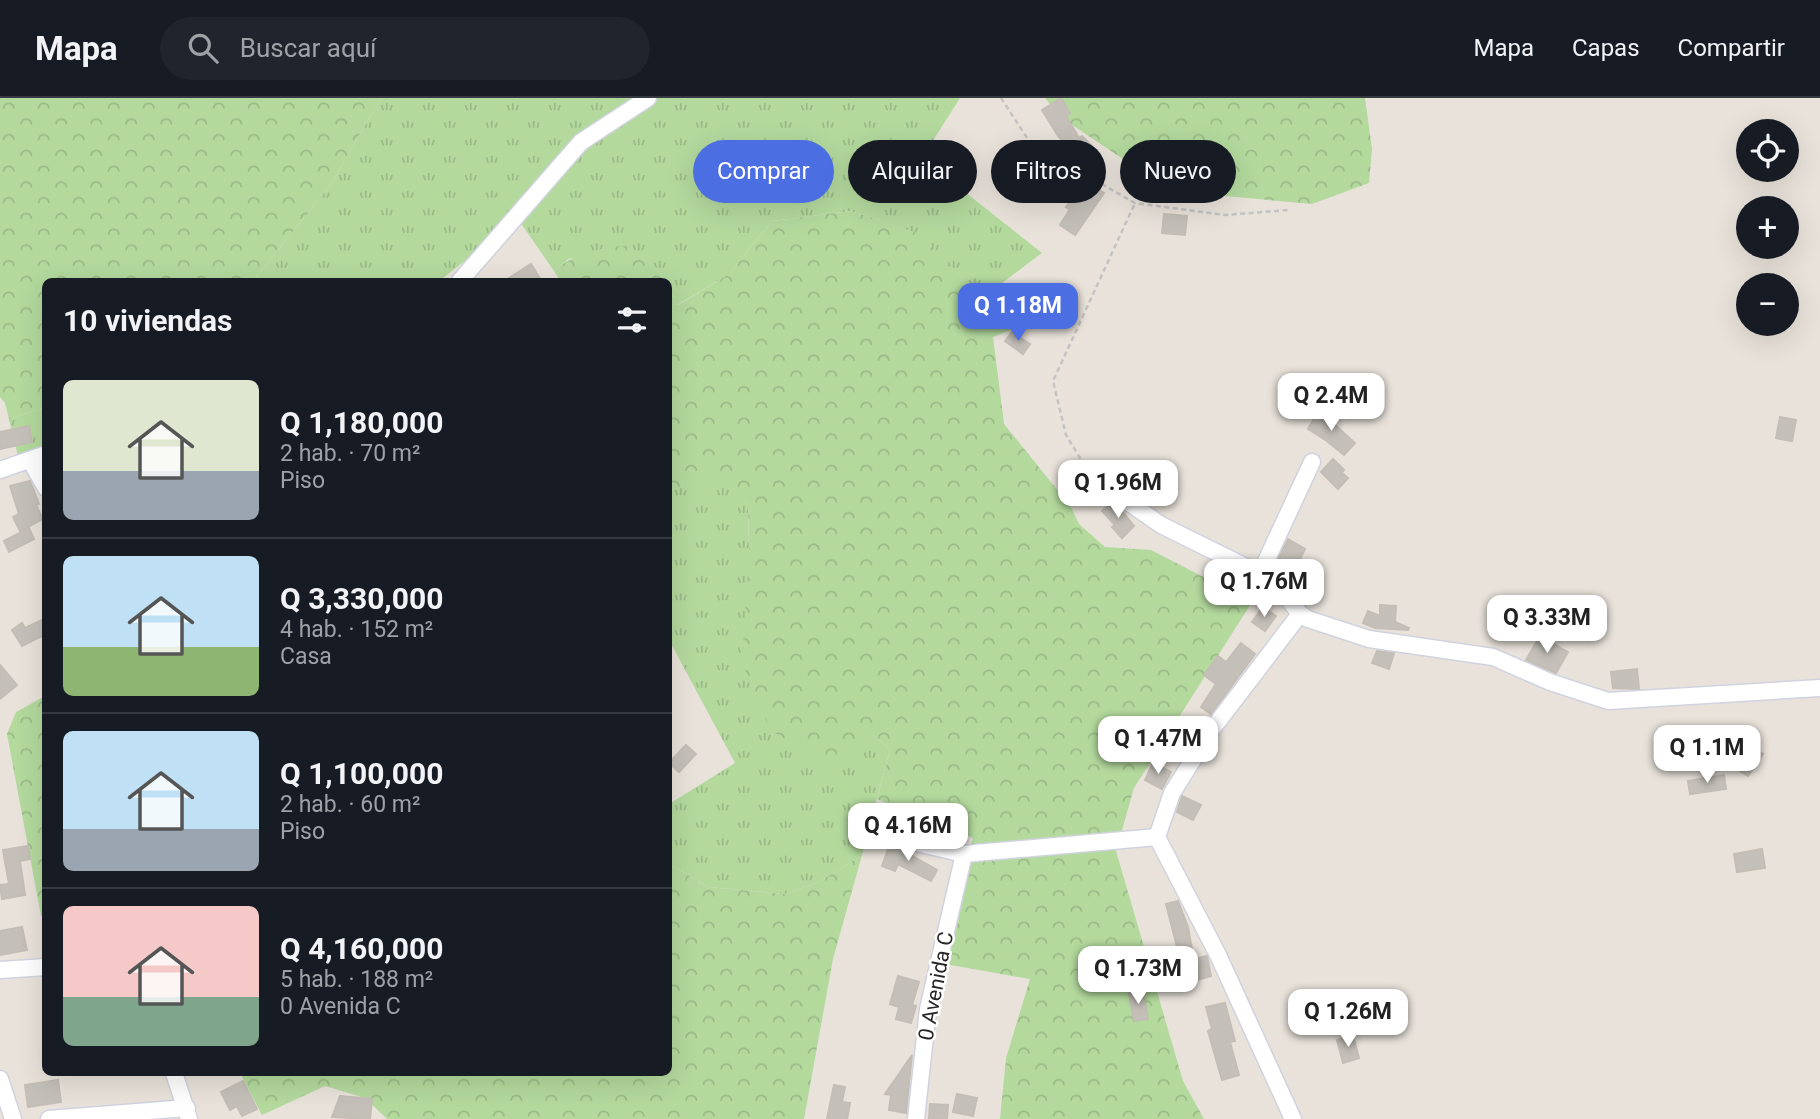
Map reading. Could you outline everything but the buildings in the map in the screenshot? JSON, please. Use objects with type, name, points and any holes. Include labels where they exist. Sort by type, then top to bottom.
[{"type":"street","points":[[463,278],[582,142],[648,98]]},
{"type":"street","points":[[0,470],[38,457]]},
{"type":"street","points":[[1260,574],[1312,461]]},
{"type":"street","points":[[1092,477],[1161,525],[1260,574],[1283,592],[1300,614],[1308,619],[1369,639],[1493,657],[1550,682],[1608,701],[1820,688]]},
{"type":"street","points":[[1293,1119],[1218,955],[1157,837],[1172,793],[1213,728],[1300,614]]},
{"type":"street","points":[[878,834],[964,854],[1157,837]]},
{"type":"street","name":"0 Avenida C","points":[[916,1119],[928,1009],[964,854]]},
{"type":"street","points":[[0,970],[42,967]]},
{"type":"street","points":[[49,1119],[188,1113],[175,1076]]},
{"type":"street","points":[[0,1079],[13,1119]]},
{"type":"path","points":[[1001,98],[1031,144],[1120,194]]},
{"type":"path","points":[[1092,477],[1066,435],[1053,382],[1135,203],[1225,215],[1289,210]]},
{"type":"green space","points":[[0,98],[381,98],[329,187],[255,278],[42,278],[42,408],[9,419],[5,403],[0,397]]},
{"type":"green space","points":[[381,98],[960,98],[933,140],[848,140],[848,203],[977,202],[1042,253],[982,298],[916,233],[851,211],[772,221],[729,274],[677,305],[672,294],[672,278],[663,278],[658,269],[570,258],[554,271],[518,219],[443,278],[255,278],[329,187]]},
{"type":"green space","points":[[1045,98],[1365,98],[1372,149],[1369,183],[1312,204],[1236,197],[1236,140],[1120,140],[1120,157],[1106,148],[1106,140],[1095,140],[1059,116]]},
{"type":"green space","points":[[851,211],[917,233],[982,298],[1022,325],[993,337],[1004,424],[1071,507],[1079,524],[1105,547],[1151,550],[1252,602],[1134,788],[1116,851],[1183,1081],[1204,1119],[1000,1119],[1006,1058],[1030,979],[934,962],[973,838],[877,799],[890,749],[873,735],[835,769],[770,730],[742,662],[749,550],[748,504],[724,479],[696,480],[672,491],[672,295],[678,305],[729,274],[772,221]]},
{"type":"green space","points":[[629,245],[658,269],[663,278],[558,278],[554,271],[572,259],[598,249]]},
{"type":"green space","points":[[42,408],[42,448],[18,456],[9,419]]},
{"type":"green space","points":[[696,479],[725,479],[748,504],[749,550],[873,735],[890,749],[862,855],[819,882],[785,894],[708,887],[672,866],[672,802],[735,763],[672,646],[672,491]]},
{"type":"green space","points":[[42,698],[41,916],[7,734],[16,712]]},
{"type":"green space","points":[[862,855],[833,959],[804,1119],[387,1119],[365,1098],[325,1086],[262,1115],[242,1076],[672,1076],[672,866],[708,887],[785,894],[819,882]]}]
